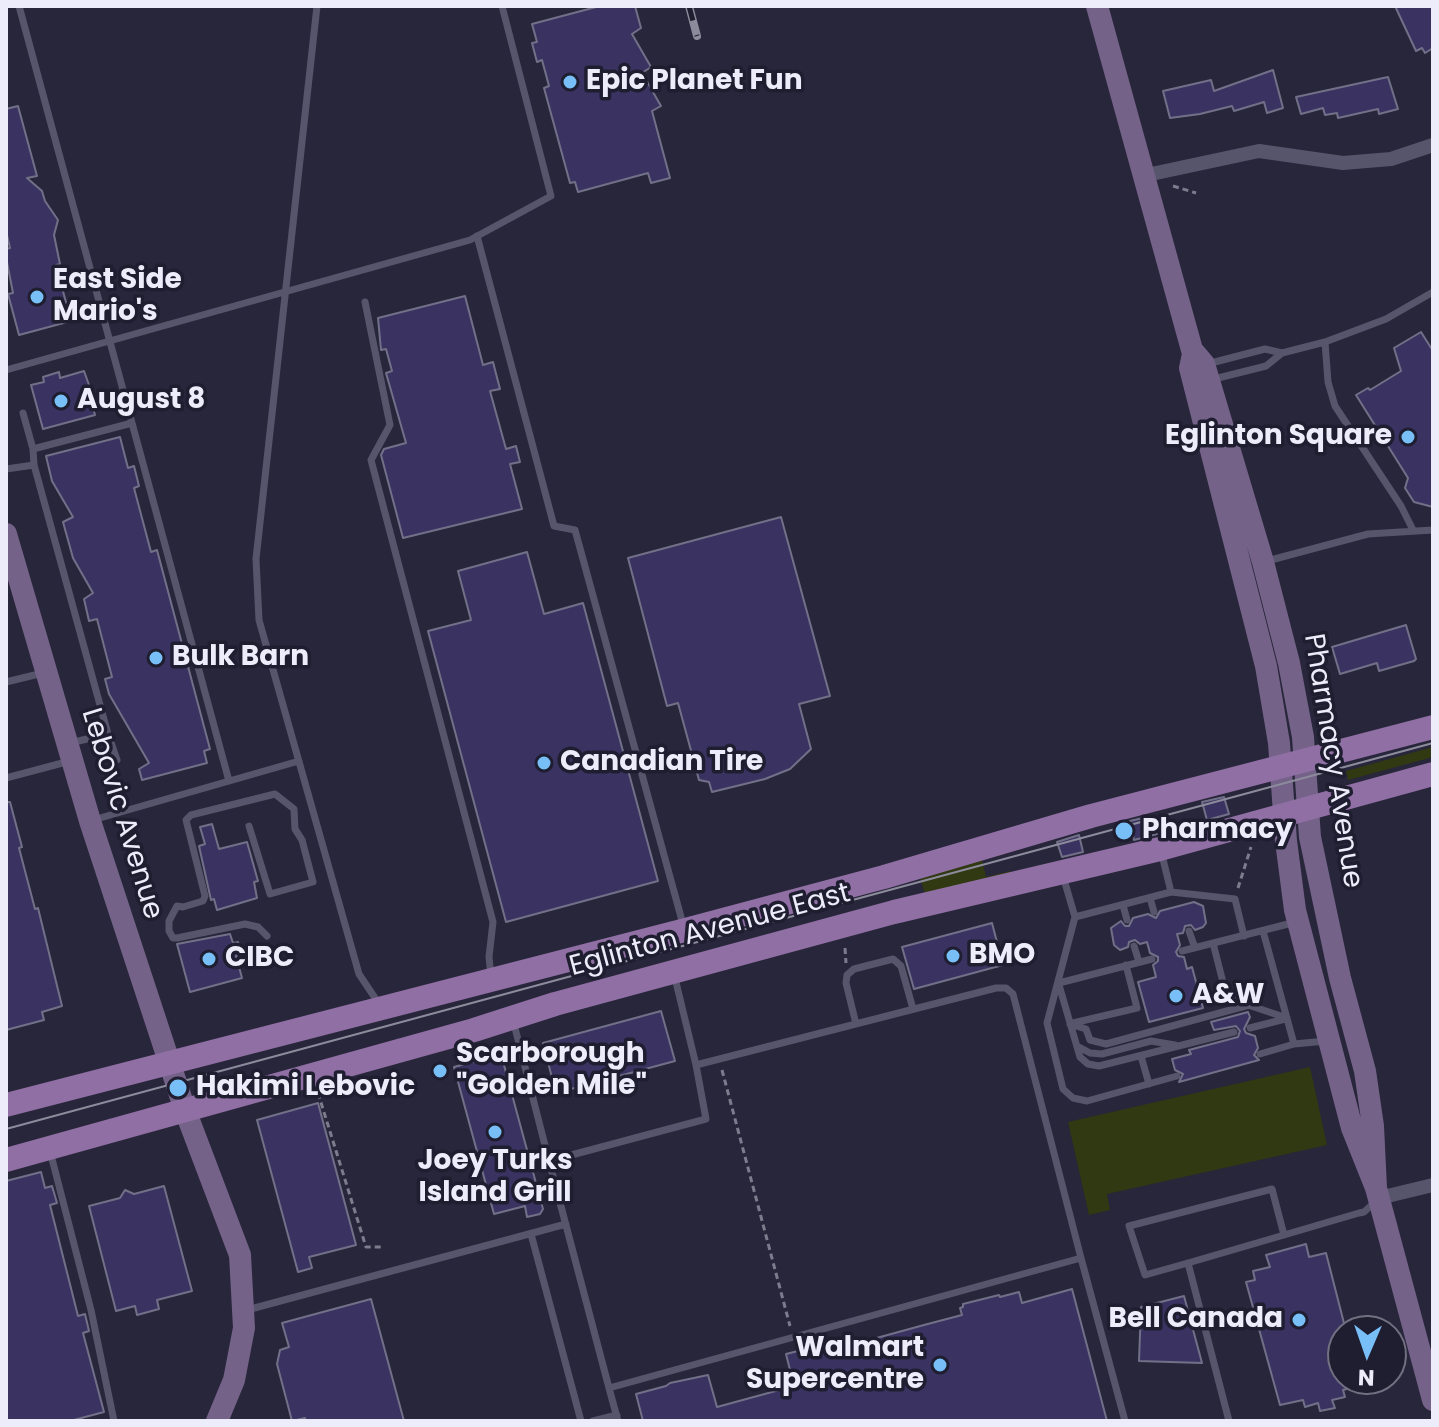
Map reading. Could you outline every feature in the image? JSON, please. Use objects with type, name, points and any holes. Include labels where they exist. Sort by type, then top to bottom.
[{"type":"main road","name":"Eglinton Avenue East","points":[[6,1105],[685,930],[1433,727]]},
{"type":"main road","name":"Eglinton Avenue East","points":[[6,1160],[673,972],[914,907],[1160,849],[1433,774]]},
{"type":"street","name":"Pharmacy Avenue","points":[[1097,6],[1198,370],[1263,562],[1289,663],[1303,737],[1310,837],[1333,947],[1365,1071],[1373,1126],[1377,1193]]},
{"type":"street","points":[[1142,176],[1259,151],[1343,163],[1391,159],[1433,145]]},
{"type":"street","name":"Pharmacy Avenue","points":[[1198,370],[1266,666],[1281,766],[1298,922],[1352,1128],[1377,1193],[1433,1400]]},
{"type":"street","name":"Lebovic Avenue","points":[[6,534],[90,821],[185,1110],[240,1255],[244,1328],[234,1380],[217,1421]]},
{"type":"street","points":[[1377,1193],[1433,1185]]},
{"type":"lane","points":[[19,6],[229,781]]},
{"type":"lane","points":[[317,6],[256,559],[259,620],[359,974],[381,1008]]},
{"type":"lane","points":[[6,370],[477,236],[551,196],[502,6]]},
{"type":"lane","points":[[477,236],[554,526],[575,530],[685,930]]},
{"type":"lane","points":[[1198,370],[1266,366],[1282,353],[1325,342],[1386,319],[1433,292]]},
{"type":"lane","points":[[365,302],[390,425],[371,460],[493,922],[489,957],[491,978]]},
{"type":"lane","points":[[1325,342],[1328,382],[1335,406],[1401,506],[1413,530]]},
{"type":"lane","points":[[1198,370],[1265,349],[1282,353]]},
{"type":"lane","points":[[23,413],[34,465],[117,760]]},
{"type":"lane","points":[[33,449],[132,423]]},
{"type":"lane","points":[[6,469],[34,465]]},
{"type":"lane","points":[[1263,562],[1368,534],[1433,530]]},
{"type":"lane","points":[[6,682],[46,672]]},
{"type":"lane","points":[[6,778],[108,734]]},
{"type":"lane","points":[[90,821],[299,761]]},
{"type":"lane","points":[[249,826],[270,894],[313,882],[302,840],[295,829],[294,809],[275,794],[191,815],[186,820],[205,896],[203,901],[177,906],[169,921],[169,931],[173,938],[245,924],[258,927],[267,936]]},
{"type":"lane","points":[[1160,849],[1174,893],[1182,905]]},
{"type":"lane","points":[[1062,872],[1075,917],[1047,1023],[1063,1089],[1073,1098],[1087,1101],[1177,1076]]},
{"type":"lane","points":[[1075,917],[1174,893],[1235,899],[1244,936]]},
{"type":"lane","points":[[1150,898],[1154,912]]},
{"type":"lane","points":[[1123,905],[1127,920]]},
{"type":"lane","points":[[1182,951],[1298,922]]},
{"type":"lane","points":[[1189,931],[1195,948]]},
{"type":"lane","points":[[1263,931],[1294,1044]]},
{"type":"lane","points":[[1213,943],[1227,998],[1287,1018]]},
{"type":"lane","points":[[1134,946],[1139,962]]},
{"type":"lane","points":[[856,1024],[846,983],[847,975],[854,969],[893,959],[901,966],[913,1009]]},
{"type":"lane","points":[[1059,983],[1152,959]]},
{"type":"lane","points":[[1070,1024],[1137,1008],[1126,965]]},
{"type":"lane","points":[[549,1161],[706,1119],[673,972]]},
{"type":"lane","points":[[1059,983],[1080,1057],[1088,1064],[1099,1066],[1234,1032]]},
{"type":"lane","points":[[696,1065],[996,988],[1006,988],[1013,994],[1125,1421]]},
{"type":"lane","points":[[1070,1024],[1086,1029],[1090,1040],[1106,1044],[1249,1005]]},
{"type":"lane","points":[[1250,1028],[1287,1018]]},
{"type":"lane","points":[[512,1019],[617,1418],[593,1421]]},
{"type":"lane","points":[[1077,1046],[1090,1053],[1102,1054],[1151,1041],[1179,1046]]},
{"type":"lane","points":[[1260,1054],[1294,1044],[1328,1041]]},
{"type":"lane","points":[[1141,1056],[1149,1084]]},
{"type":"lane","points":[[49,1148],[91,1310],[114,1421]]},
{"type":"lane","points":[[1284,1235],[1272,1189],[1129,1226],[1145,1275],[1364,1212],[1377,1193]]},
{"type":"lane","points":[[243,1311],[566,1224]]},
{"type":"lane","points":[[531,1234],[581,1421]]},
{"type":"lane","points":[[609,1388],[1081,1258]]},
{"type":"lane","points":[[1188,1263],[1229,1421]]},
{"type":"path","points":[[1169,185],[1196,193]]},
{"type":"path","points":[[1236,891],[1251,847]]},
{"type":"path","points":[[719,1059],[793,1337]]},
{"type":"path","points":[[317,1091],[366,1247],[382,1247]]},
{"type":"green space","points":[[1433,747],[1433,757],[1348,780],[1346,771]]},
{"type":"green space","points":[[1003,848],[1005,854],[982,860],[986,877],[1010,871],[1011,877],[925,895],[920,877]]},
{"type":"green space","points":[[1310,1067],[1327,1145],[1107,1194],[1110,1210],[1089,1215],[1068,1122]]},
{"type":"building","points":[[600,6],[635,6],[641,28],[632,34],[651,67],[642,73],[661,106],[652,111],[670,178],[651,183],[648,173],[578,192],[575,182],[570,183],[544,88],[549,86],[542,60],[537,62],[532,43],[537,42],[532,24]]},
{"type":"building","points":[[1395,6],[1433,6],[1433,48],[1425,53],[1422,48],[1416,51]]},
{"type":"building","points":[[1273,70],[1283,108],[1267,113],[1264,102],[1234,111],[1232,106],[1170,118],[1163,91],[1211,80],[1214,91]]},
{"type":"building","points":[[1388,77],[1398,109],[1379,114],[1378,109],[1338,118],[1337,113],[1325,115],[1323,108],[1301,114],[1296,97]]},
{"type":"building","points":[[18,106],[37,176],[27,178],[42,191],[58,220],[54,235],[60,264],[56,265],[71,321],[19,335],[8,294],[13,293],[6,257],[6,249],[10,248],[6,231],[6,109]]},
{"type":"building","points":[[465,296],[483,365],[493,362],[500,389],[490,391],[506,449],[516,446],[520,462],[510,464],[522,509],[403,538],[381,455],[384,449],[406,443],[386,373],[392,371],[386,349],[381,350],[378,318]]},
{"type":"building","name":"Eglinton Square","points":[[1421,332],[1433,351],[1433,507],[1414,502],[1405,488],[1408,478],[1356,395],[1401,371],[1394,348]]},
{"type":"building","points":[[84,371],[93,396],[90,397],[95,415],[43,429],[31,385],[44,382],[43,377],[59,372],[60,378]]},
{"type":"building","points":[[120,437],[128,468],[134,466],[139,486],[134,488],[151,552],[157,550],[210,749],[204,751],[207,763],[142,780],[139,769],[149,763],[109,694],[105,679],[112,677],[97,619],[89,621],[84,599],[93,593],[73,558],[63,522],[73,517],[52,481],[46,456]]},
{"type":"building","points":[[781,517],[830,696],[799,704],[811,749],[790,769],[765,779],[712,792],[709,782],[699,780],[678,703],[667,706],[628,558]]},
{"type":"building","name":"Canadian Tire","points":[[527,552],[544,614],[583,603],[658,881],[506,922],[428,631],[471,620],[458,571]]},
{"type":"building","points":[[1406,625],[1414,661],[1379,671],[1377,663],[1340,674],[1332,647]]},
{"type":"building","points":[[1224,797],[1229,814],[1207,820],[1202,802]]},
{"type":"building","points":[[6,802],[10,802],[22,847],[19,848],[35,909],[38,908],[62,1006],[42,1012],[44,1020],[6,1030]]},
{"type":"building","points":[[1151,816],[1157,834],[1134,840],[1130,821]]},
{"type":"building","points":[[212,824],[219,849],[247,842],[258,881],[254,882],[257,898],[217,910],[214,899],[211,900],[199,846],[205,844],[200,827]]},
{"type":"building","points":[[1079,835],[1083,852],[1062,857],[1057,842]]},
{"type":"building","points":[[1194,902],[1203,906],[1206,923],[1195,930],[1191,925],[1185,926],[1183,933],[1177,934],[1180,945],[1176,952],[1184,957],[1187,969],[1192,967],[1203,1008],[1149,1022],[1138,982],[1156,977],[1153,965],[1158,957],[1150,953],[1147,942],[1140,944],[1135,940],[1120,950],[1114,945],[1111,928],[1121,921],[1129,926],[1133,918],[1148,914],[1156,918],[1160,911]]},
{"type":"building","name":"BMO","points":[[992,923],[1003,965],[914,989],[902,947]]},
{"type":"building","name":"CIBC","points":[[230,934],[233,943],[238,942],[241,954],[236,956],[242,978],[190,992],[177,944]]},
{"type":"building","points":[[661,1011],[675,1061],[556,1093],[543,1043]]},
{"type":"building","points":[[1248,1012],[1250,1017],[1244,1029],[1255,1036],[1258,1048],[1254,1055],[1259,1060],[1179,1082],[1183,1074],[1175,1070],[1172,1059],[1191,1054],[1189,1050],[1238,1037],[1240,1031],[1236,1026],[1214,1030],[1211,1022]]},
{"type":"building","points":[[501,1054],[543,1209],[540,1214],[527,1217],[525,1206],[494,1214],[454,1067]]},
{"type":"building","points":[[318,1103],[356,1245],[309,1257],[312,1268],[298,1272],[257,1120]]},
{"type":"building","points":[[41,1172],[45,1188],[52,1186],[57,1203],[50,1205],[78,1316],[85,1314],[89,1331],[83,1333],[104,1412],[70,1421],[6,1421],[6,1181]]},
{"type":"building","points":[[164,1186],[192,1291],[157,1300],[159,1309],[137,1315],[135,1306],[116,1311],[89,1206],[120,1198],[125,1190],[134,1194]]},
{"type":"building","name":"Bell Canada","points":[[1306,1244],[1309,1257],[1326,1253],[1342,1315],[1327,1315],[1327,1395],[1345,1397],[1332,1400],[1335,1408],[1320,1411],[1318,1403],[1305,1407],[1303,1400],[1280,1405],[1246,1282],[1255,1280],[1253,1271],[1270,1267],[1266,1255]]},
{"type":"building","name":"Walmart Supercentre","points":[[1072,1289],[1107,1421],[643,1421],[636,1394],[670,1383],[708,1375],[717,1407],[794,1386],[786,1354],[798,1349],[834,1339],[838,1340],[840,1348],[962,1315],[960,1308],[963,1304],[999,1295],[1019,1292],[1022,1303]]},
{"type":"building","points":[[1184,1296],[1202,1363],[1139,1361],[1141,1307]]},
{"type":"building","points":[[371,1299],[404,1421],[306,1421],[305,1418],[292,1421],[277,1364],[280,1350],[289,1347],[282,1323]]},
{"type":"tram line","points":[[6,1129],[1433,743]]},
{"type":"railway","points":[[689,6],[697,36]]},
{"type":"place","name":"Epic Planet Fun","points":[[570,82]]},
{"type":"place","name":"East Side Mario's","points":[[37,297]]},
{"type":"place","name":"August 8","points":[[61,401]]},
{"type":"place","name":"Eglinton Square","points":[[1408,437]]},
{"type":"place","name":"Bulk Barn","points":[[156,658]]},
{"type":"place","name":"Canadian Tire","points":[[544,763]]},
{"type":"place","name":"Pharmacy","points":[[1124,831]]},
{"type":"place","name":"BMO","points":[[953,956]]},
{"type":"place","name":"CIBC","points":[[209,959]]},
{"type":"place","name":"A&W","points":[[1176,996]]},
{"type":"place","name":"Scarborough \"Golden Mile\"","points":[[440,1071]]},
{"type":"place","name":"Hakimi Lebovic","points":[[178,1088]]},
{"type":"place","name":"Joey Turks Island Grill","points":[[495,1132]]},
{"type":"place","name":"Bell Canada","points":[[1299,1320]]},
{"type":"place","name":"Walmart Supercentre","points":[[940,1365]]}]
